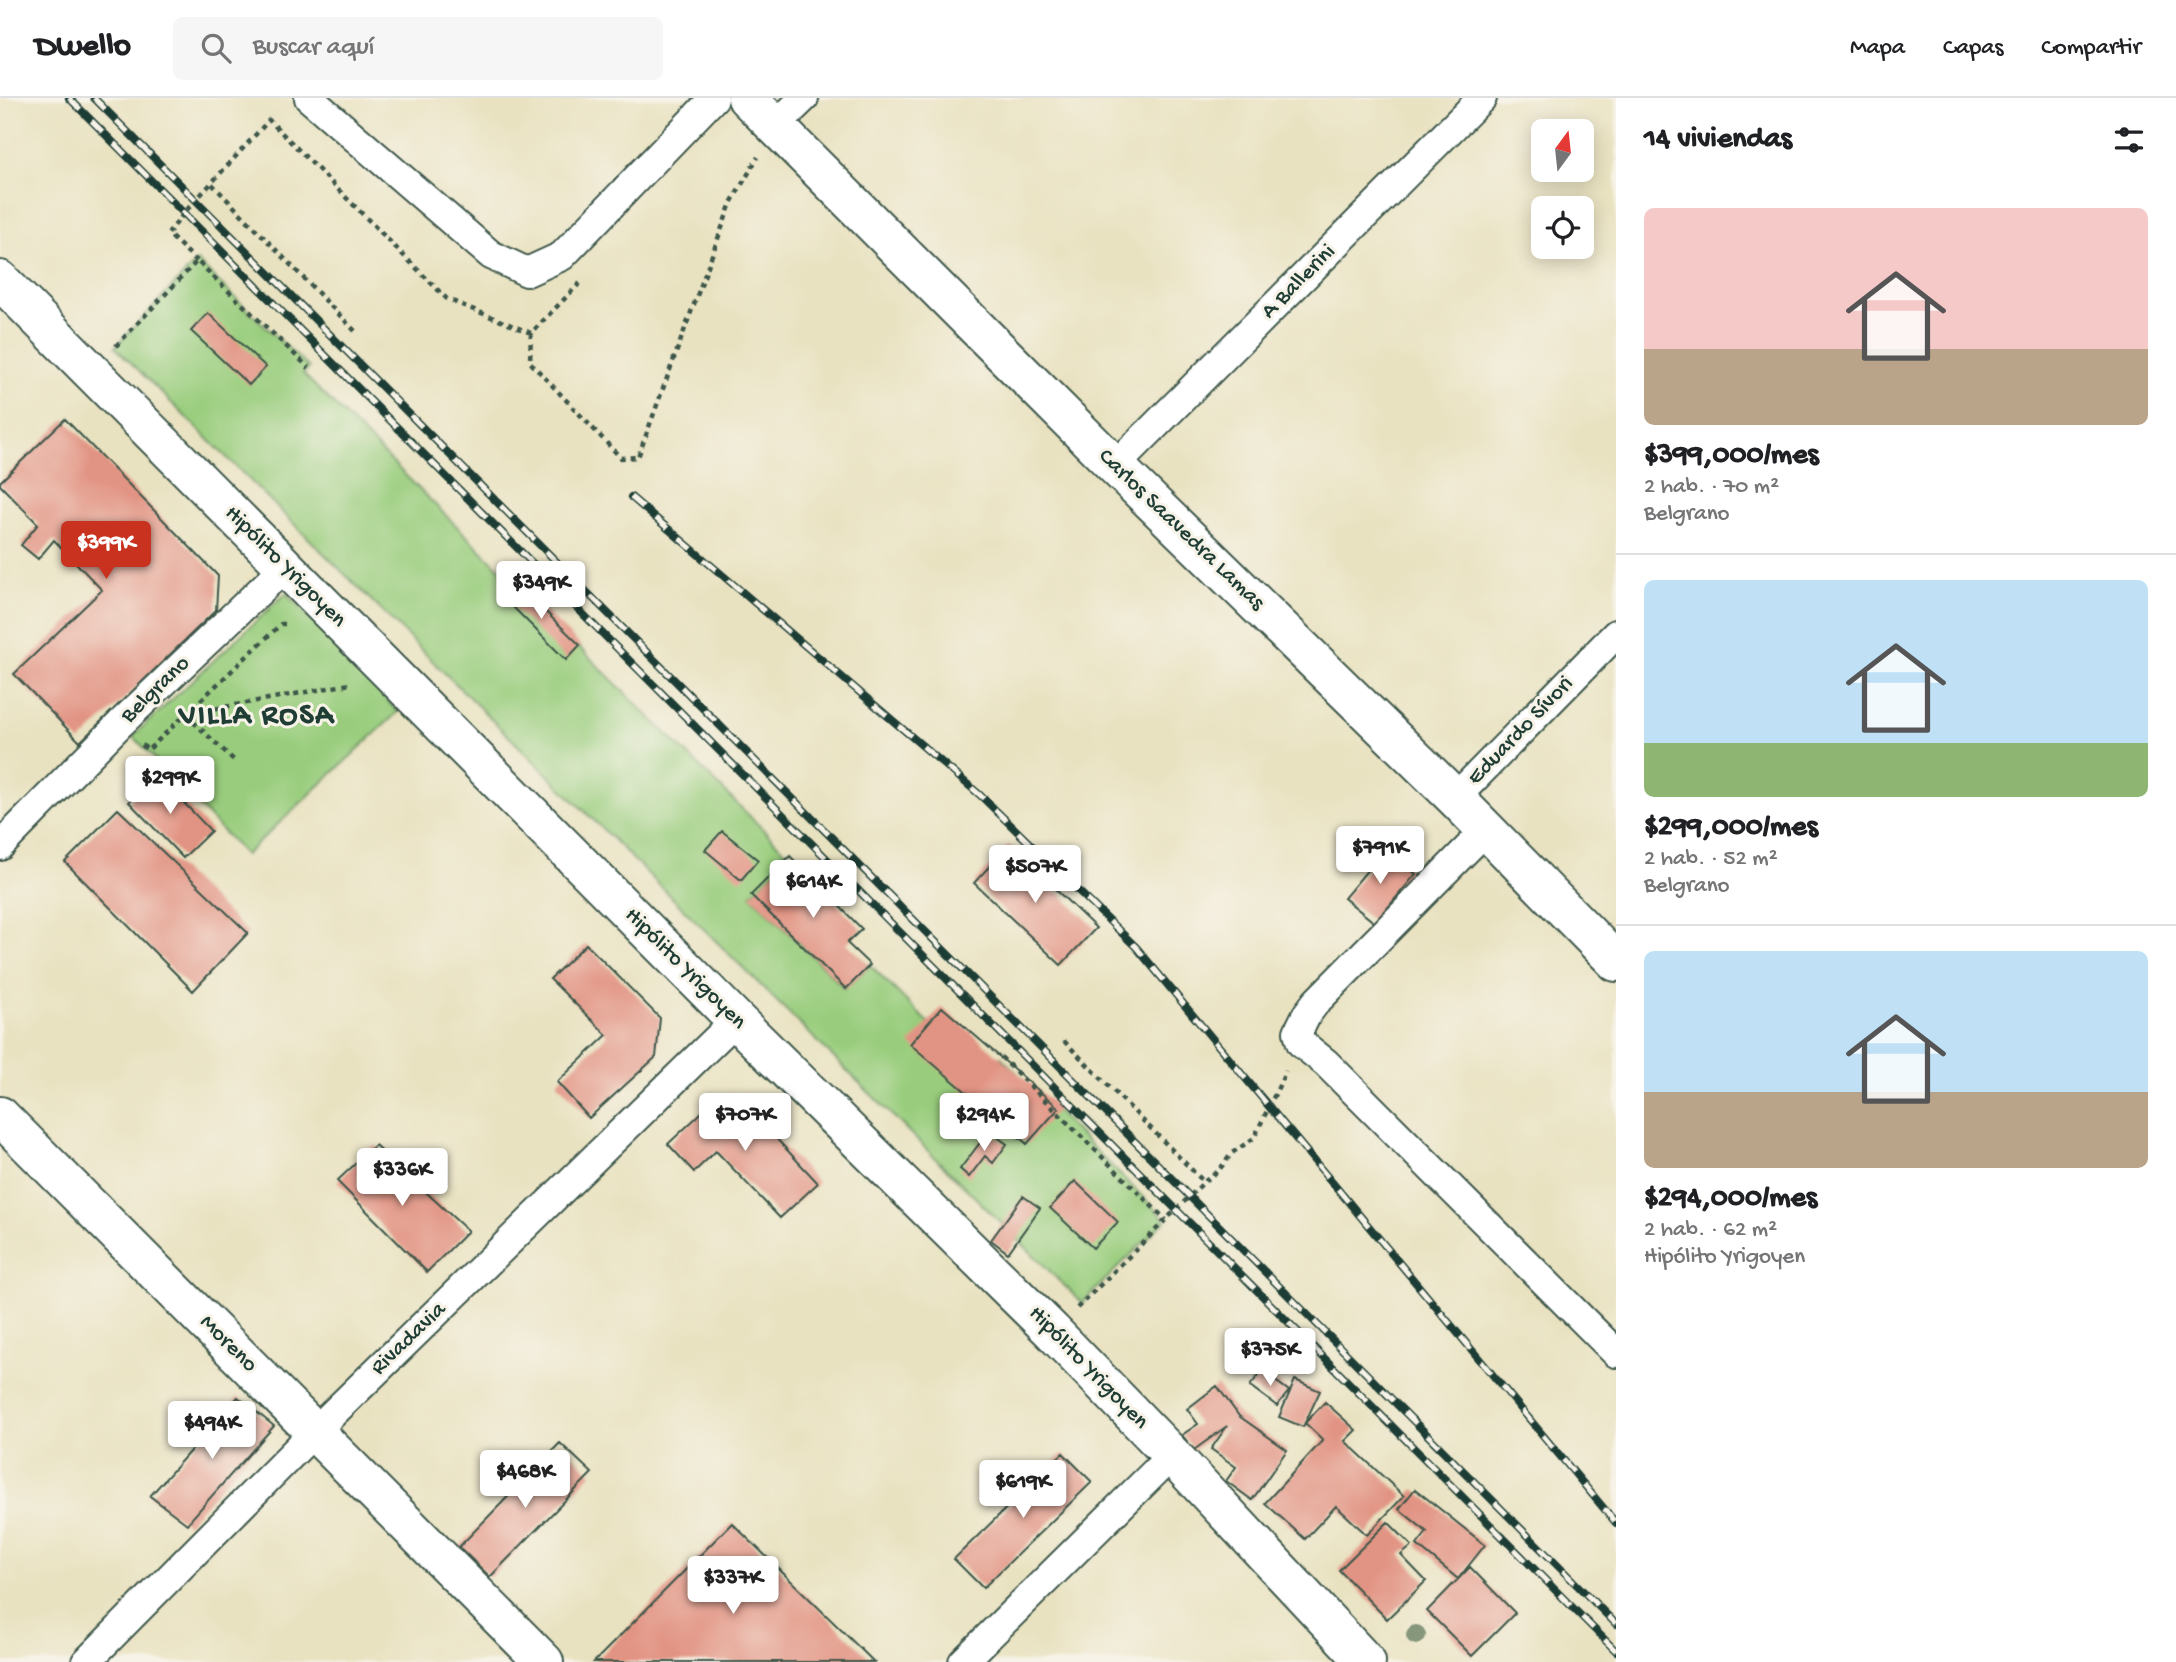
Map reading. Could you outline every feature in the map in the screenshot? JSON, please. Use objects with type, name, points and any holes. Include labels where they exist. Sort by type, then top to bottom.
[{"type":"street","points":[[309,98],[491,255],[527,272],[562,256],[714,98]]},
{"type":"street","name":"Carlos Saavedra Lamas","points":[[747,98],[1115,466],[1455,798],[1616,962]]},
{"type":"street","points":[[775,126],[804,98]]},
{"type":"street","name":"A Ballerini","points":[[1115,466],[1482,98]]},
{"type":"street","name":"Hipólito Yrigoyen","points":[[0,280],[736,1020],[1052,1331],[1366,1662]]},
{"type":"street","name":"Belgrano","points":[[0,846],[121,723],[285,566]]},
{"type":"street","name":"Eduardo Sívori","points":[[1455,798],[1616,634]]},
{"type":"street","points":[[1486,830],[1316,1002],[1298,1032],[1301,1043],[1326,1063],[1616,1353]]},
{"type":"street","name":"Rivadavia","points":[[86,1662],[315,1431],[736,1020]]},
{"type":"street","name":"Moreno","points":[[0,1116],[544,1662]]},
{"type":"street","points":[[963,1662],[1172,1455]]},
{"type":"path","points":[[531,333],[530,362],[621,458],[639,457],[731,203],[775,126]]},
{"type":"path","points":[[212,184],[357,333]]},
{"type":"path","points":[[91,372],[197,261],[309,368]]},
{"type":"path","points":[[148,750],[281,624],[294,624]]},
{"type":"path","points":[[186,715],[353,684],[343,674]]},
{"type":"path","points":[[186,715],[236,762]]},
{"type":"path","points":[[1064,1041],[1203,1182]]},
{"type":"path","points":[[1052,1331],[1203,1182],[1219,1170],[1232,1153],[1254,1138],[1301,1043]]},
{"type":"path","points":[[1001,1057],[1166,1220]]},
{"type":"green space","points":[[197,261],[309,368],[303,374],[790,856],[751,895],[845,989],[870,965],[982,1076],[1001,1057],[1166,1220],[1082,1303],[115,347]]},
{"type":"green space","points":[[286,593],[398,712],[245,855],[133,736]]},
{"type":"building","points":[[208,313],[266,367],[249,385],[191,331]]},
{"type":"building","points":[[65,419],[218,576],[216,610],[80,742],[14,674],[102,590],[54,540],[38,559],[21,545],[38,524],[0,485],[0,482]]},
{"type":"building","points":[[515,582],[580,645],[566,660],[502,596]]},
{"type":"building","points":[[157,775],[211,831],[183,858],[129,802]]},
{"type":"building","points":[[118,809],[248,933],[193,991],[65,862]]},
{"type":"building","points":[[722,831],[758,860],[741,880],[705,850]]},
{"type":"building","points":[[1009,845],[1096,928],[1061,965],[974,883]]},
{"type":"building","points":[[1385,849],[1416,874],[1375,923],[1344,898]]},
{"type":"building","points":[[790,856],[862,929],[847,943],[870,965],[846,989],[751,895]]},
{"type":"building","points":[[586,944],[660,1018],[656,1057],[589,1118],[557,1082],[607,1035],[550,979]]},
{"type":"building","points":[[942,1007],[1059,1108],[1027,1144],[910,1044]]},
{"type":"building","points":[[716,1099],[742,1102],[818,1183],[780,1218],[716,1151],[694,1172],[668,1144]]},
{"type":"building","points":[[989,1131],[1007,1144],[993,1163],[985,1156],[969,1177],[960,1169]]},
{"type":"building","points":[[375,1145],[468,1231],[427,1272],[337,1181]]},
{"type":"building","points":[[1075,1181],[1118,1222],[1093,1248],[1050,1208]]},
{"type":"building","points":[[1023,1196],[1040,1208],[1008,1253],[991,1240]]},
{"type":"building","points":[[1262,1371],[1289,1391],[1277,1406],[1250,1386]]},
{"type":"building","points":[[1295,1380],[1320,1391],[1303,1427],[1279,1417]]},
{"type":"building","points":[[1217,1386],[1239,1416],[1287,1450],[1252,1500],[1226,1481],[1236,1467],[1211,1449],[1227,1426],[1194,1450],[1182,1435],[1198,1424],[1187,1409]]},
{"type":"building","points":[[238,1397],[274,1426],[187,1524],[150,1496]]},
{"type":"building","points":[[1325,1402],[1356,1430],[1345,1441],[1404,1496],[1367,1535],[1336,1506],[1305,1539],[1265,1503],[1323,1440],[1305,1423]]},
{"type":"building","points":[[560,1443],[592,1473],[490,1577],[459,1547]]},
{"type":"building","points":[[1063,1453],[1092,1482],[983,1588],[954,1559]]},
{"type":"building","points":[[1415,1489],[1485,1545],[1458,1579],[1417,1545],[1427,1532],[1399,1509]]},
{"type":"building","points":[[1388,1522],[1412,1546],[1401,1555],[1426,1581],[1387,1619],[1339,1570]]},
{"type":"building","points":[[732,1523],[874,1662],[594,1662]]},
{"type":"building","points":[[1470,1567],[1515,1613],[1472,1656],[1427,1611]]},
{"type":"railway","points":[[69,98],[1616,1651]]},
{"type":"railway","points":[[94,98],[1616,1624]]},
{"type":"railway","points":[[631,497],[980,795],[1136,947],[1616,1523]]},
{"type":"district","name":"VILLA ROSA","points":[[257,717]]}]
